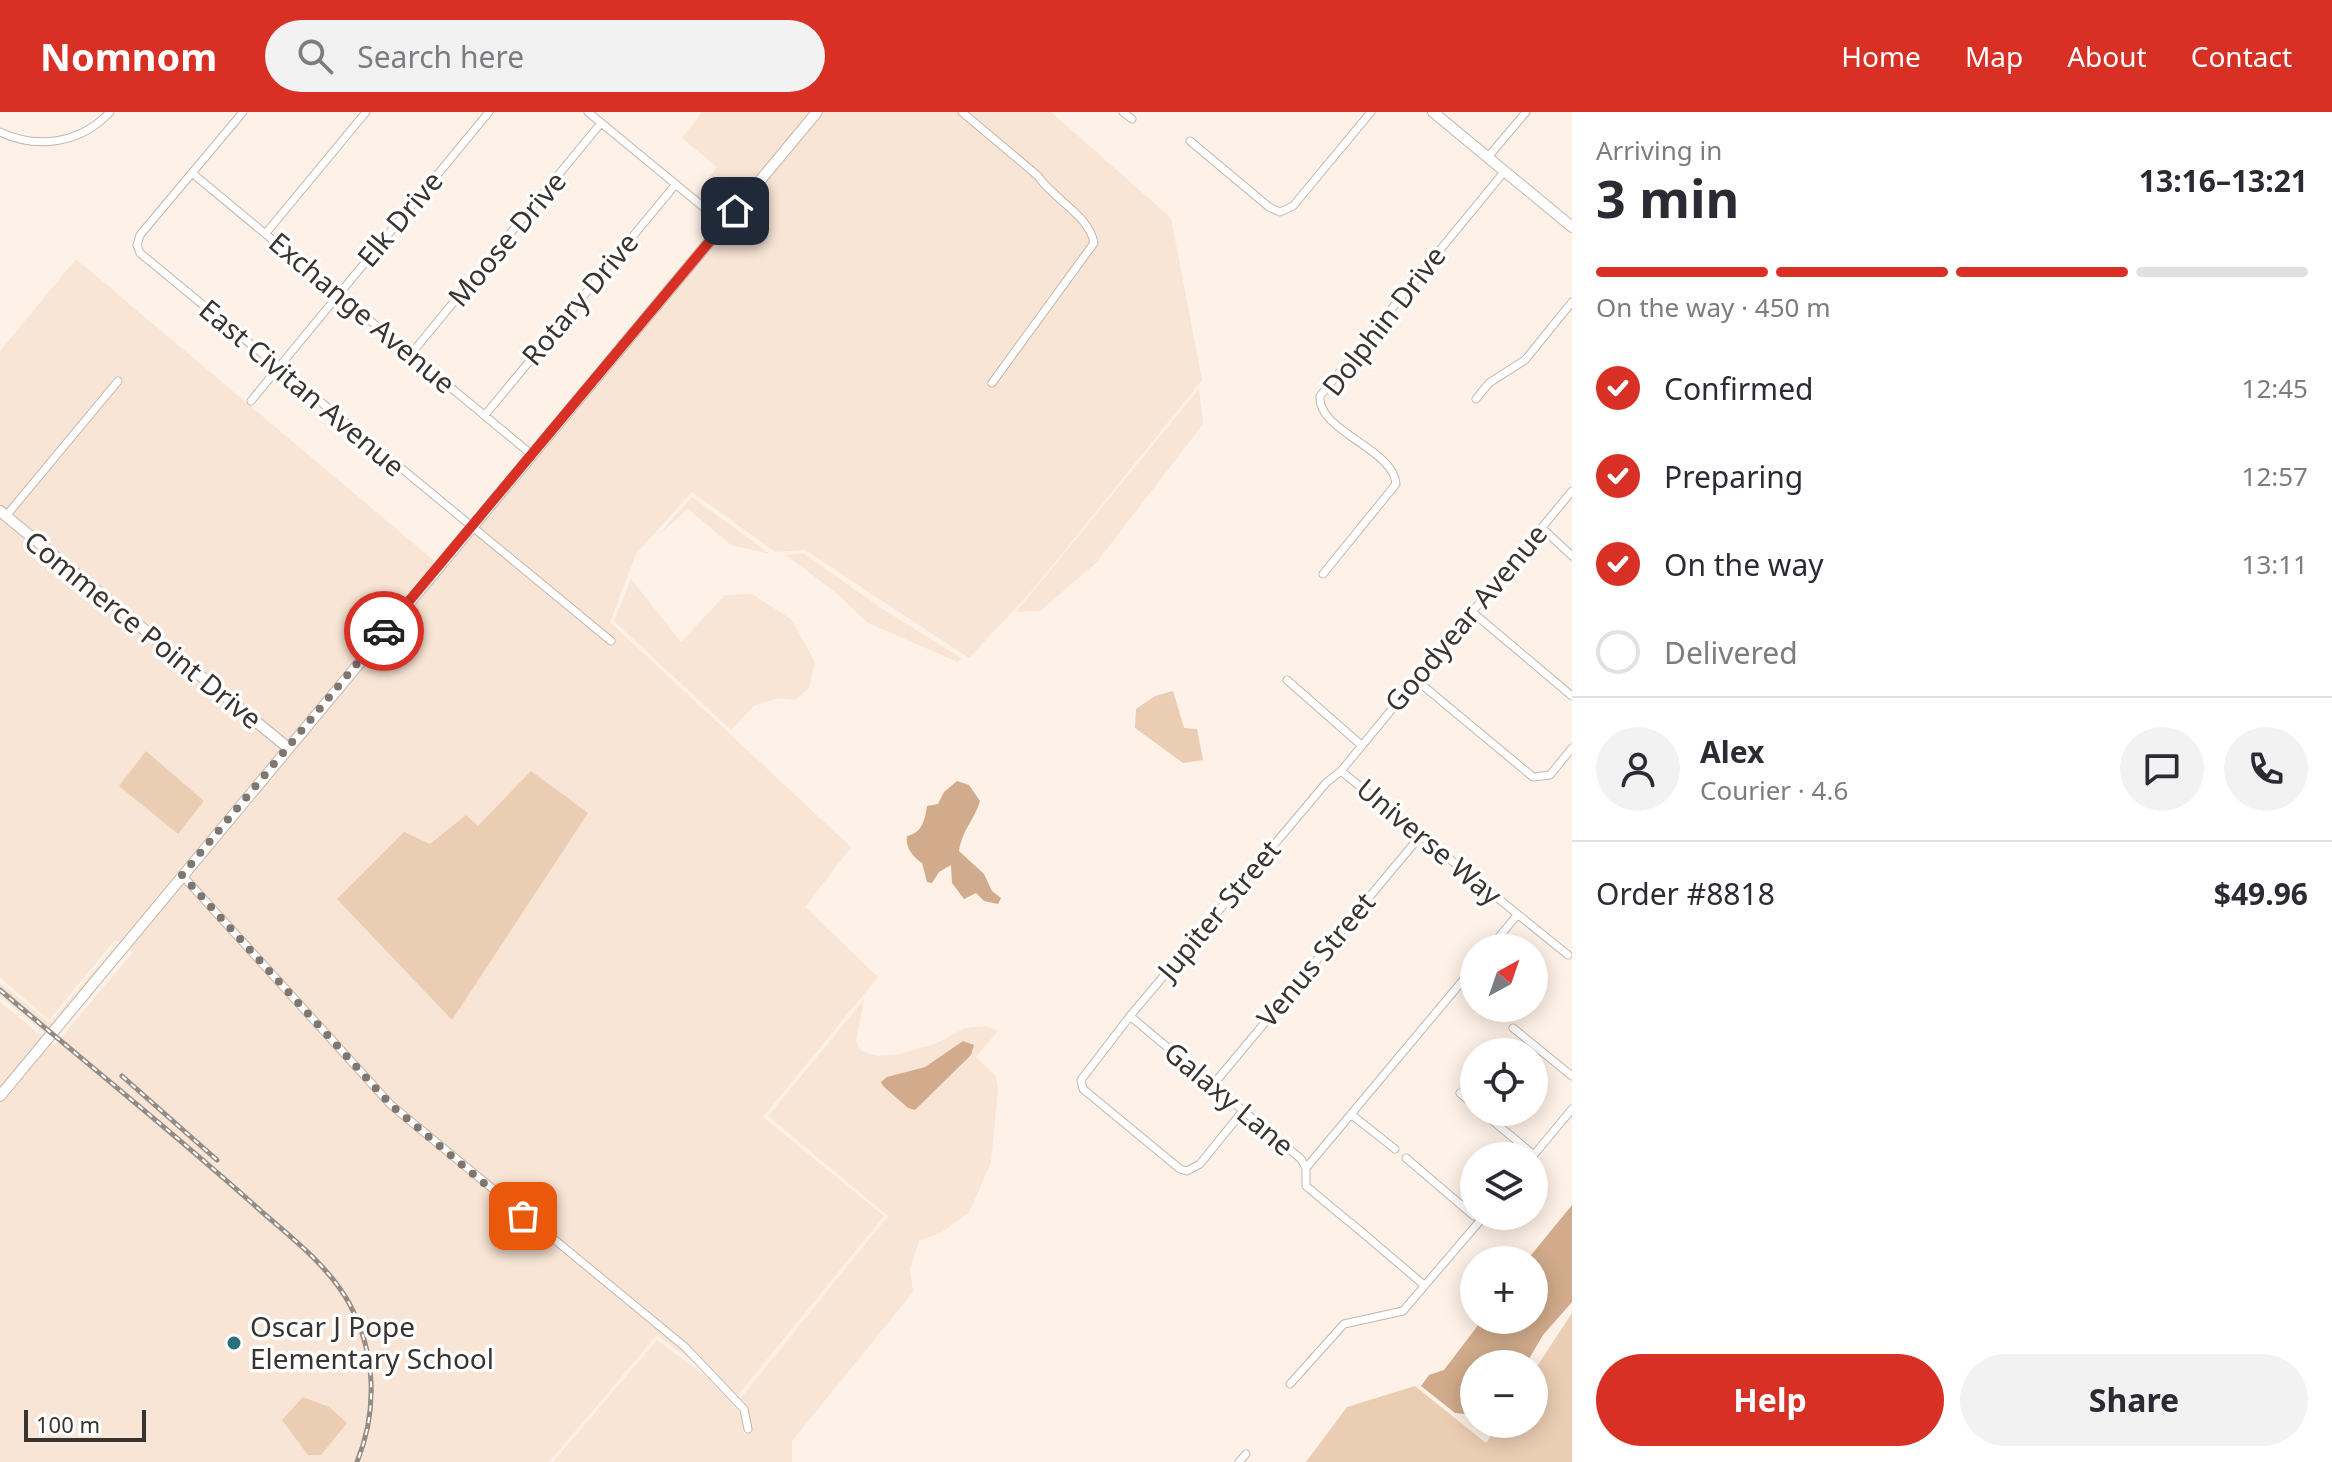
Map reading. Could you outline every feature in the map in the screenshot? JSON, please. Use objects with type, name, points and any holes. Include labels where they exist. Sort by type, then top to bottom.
[{"type":"main road","points":[[0,1096],[817,112]]},
{"type":"main road","points":[[1433,112],[1572,227]]},
{"type":"main road","name":"Commerce Point Drive","points":[[3,514],[287,747]]},
{"type":"street","points":[[0,132],[31,142],[54,142],[78,136],[110,112]]},
{"type":"street","points":[[192,173],[243,112]]},
{"type":"street","points":[[266,233],[366,112]]},
{"type":"street","name":"Elk Drive","points":[[251,401],[489,112]]},
{"type":"street","points":[[588,112],[724,224]]},
{"type":"street","points":[[962,112],[1038,176],[1046,188],[1085,224],[1094,243],[992,383]]},
{"type":"street","points":[[1123,112],[1132,119]]},
{"type":"street","points":[[1190,141],[1269,207],[1280,212],[1293,206],[1371,112]]},
{"type":"street","points":[[1488,157],[1526,112]]},
{"type":"street","name":"Moose Drive","points":[[411,354],[601,123]]},
{"type":"street","name":"Dolphin Drive","points":[[1323,574],[1396,484],[1392,470],[1325,414],[1320,396],[1504,172]]},
{"type":"street","name":"Exchange Avenue","points":[[192,173],[531,454]]},
{"type":"street","name":"East Civitan Avenue","points":[[192,173],[140,235],[137,245],[140,253],[611,641]]},
{"type":"street","name":"Rotary Drive","points":[[485,415],[676,184]]},
{"type":"street","points":[[1476,399],[1489,383],[1525,360],[1572,302]]},
{"type":"street","points":[[3,514],[118,381]]},
{"type":"street","name":"Goodyear Avenue","points":[[1360,744],[1572,491]]},
{"type":"street","points":[[1542,528],[1572,556]]},
{"type":"street","points":[[1471,611],[1572,696]]},
{"type":"street","points":[[1415,679],[1533,777],[1550,775],[1572,748]]},
{"type":"street","points":[[1287,680],[1360,744]]},
{"type":"street","name":"Jupiter Street","points":[[1242,1112],[1200,1164],[1187,1171],[1180,1169],[1083,1089],[1081,1080],[1130,1016],[1326,783],[1341,771],[1360,744]]},
{"type":"street","name":"Universe Way","points":[[1341,771],[1570,957]]},
{"type":"street","name":"Venus Street","points":[[1212,1086],[1421,835]]},
{"type":"street","points":[[182,875],[391,1105],[685,1347],[744,1409],[748,1429]]},
{"type":"street","points":[[1501,934],[1517,915]]},
{"type":"street","points":[[1306,1168],[1460,984]]},
{"type":"street","name":"Galaxy Lane","points":[[1130,1016],[1301,1159],[1306,1168],[1306,1186],[1424,1285]]},
{"type":"street","points":[[1513,1028],[1572,1076]]},
{"type":"street","points":[[1545,1142],[1572,1109]]},
{"type":"street","points":[[1352,1115],[1395,1149]]},
{"type":"street","points":[[1498,1126],[1517,1142]]},
{"type":"street","points":[[1406,1158],[1460,1202]]},
{"type":"street","points":[[1290,1384],[1344,1324],[1403,1311],[1468,1230]]},
{"type":"street","points":[[1239,1462],[1246,1454]]},
{"type":"shaded area","points":[[702,112],[811,112],[724,218],[696,195],[717,167],[682,138]]},
{"type":"shaded area","points":[[820,112],[1051,112],[1171,218],[1202,380],[1037,585],[969,658],[805,550],[775,552],[692,492],[636,554],[610,622],[851,847],[805,907],[878,977],[763,1117],[884,1216],[738,1395],[657,1335],[549,1462],[0,1462],[0,1002],[54,1046],[133,952],[115,940],[49,1020],[0,977],[0,351],[76,259],[445,570]]},
{"type":"shaded area","points":[[1199,389],[1203,424],[1096,563],[1040,611],[1016,612]]},
{"type":"shaded area","points":[[692,497],[770,554],[731,545],[688,509],[658,535]]},
{"type":"shaded area","points":[[803,553],[881,608],[961,658],[958,662],[868,623],[835,592],[786,555]]},
{"type":"shaded area","points":[[631,579],[681,642],[725,595],[752,594],[791,619],[815,662],[809,688],[795,700],[780,698],[755,705],[731,730],[614,621]]},
{"type":"shaded area","points":[[1173,691],[1184,728],[1197,729],[1203,760],[1183,763],[1135,728],[1136,709],[1155,696]]},
{"type":"shaded area","points":[[146,751],[204,801],[178,834],[119,786]]},
{"type":"shaded area","points":[[531,771],[588,813],[452,1020],[337,899],[404,832],[430,844],[466,815],[478,826]]},
{"type":"shaded area","points":[[957,781],[969,785],[980,801],[959,851],[984,874],[992,891],[1001,898],[998,904],[984,901],[976,893],[964,899],[952,883],[951,865],[939,872],[932,883],[927,882],[922,863],[908,848],[907,836],[922,825],[927,806],[938,804],[944,792]]},
{"type":"shaded area","points":[[116,944],[118,946],[46,1034],[0,996],[0,983],[50,1023]]},
{"type":"shaded area","points":[[864,1000],[856,1041],[861,1051],[877,1056],[900,1054],[937,1043],[965,1028],[986,1026],[998,1031],[976,1057],[996,1076],[998,1089],[991,1162],[969,1213],[940,1233],[919,1241],[910,1269],[913,1292],[792,1441],[792,1462],[553,1462],[657,1340],[708,1378],[740,1412],[744,1434],[752,1432],[748,1408],[740,1399],[888,1216],[768,1116]],"holes":[[[963,1041],[971,1055],[914,1110],[887,1077],[925,1067]]]},
{"type":"shaded area","points":[[963,1041],[974,1045],[971,1055],[915,1110],[908,1108],[883,1086],[881,1082],[887,1077],[925,1067]]},
{"type":"shaded area","points":[[1572,1205],[1572,1302],[1548,1329],[1548,1246],[1538,1246]]},
{"type":"shaded area","points":[[1572,1313],[1572,1462],[1306,1462],[1347,1407],[1415,1386],[1460,1422],[1460,1438],[1480,1438],[1486,1443],[1489,1438],[1548,1438],[1548,1350]]},
{"type":"shaded area","points":[[1471,1334],[1544,1334],[1534,1350],[1460,1350],[1460,1414],[1455,1413],[1421,1386],[1429,1375],[1444,1370]]},
{"type":"shaded area","points":[[303,1397],[329,1407],[347,1423],[321,1455],[308,1455],[282,1420]]},
{"type":"railway","points":[[0,990],[292,1237],[340,1288],[365,1342],[371,1382],[368,1422],[357,1462]]},
{"type":"railway","points":[[122,1076],[217,1160]]},
{"type":"way so far","points":[[384,631],[182,875],[391,1105],[523,1216]]},
{"type":"place","name":"Oscar J Pope Elementary School","points":[[234,1343]]},
{"type":"route","points":[[384,631],[735,211]]}]
